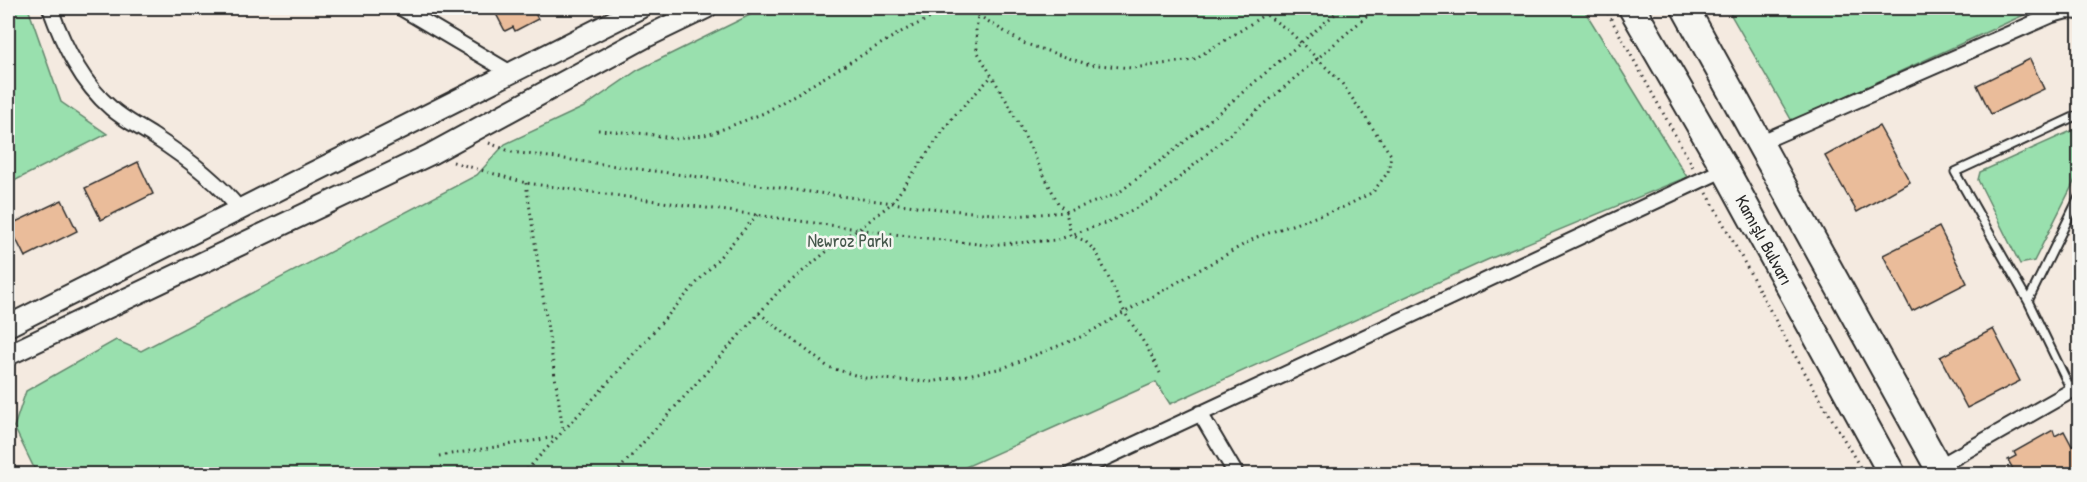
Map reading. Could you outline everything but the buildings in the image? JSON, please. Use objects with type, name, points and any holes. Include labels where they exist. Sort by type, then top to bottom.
[{"type":"highway","name":"Kamışlı Bulvarı","points":[[1632,8],[1725,169],[1892,474]]},
{"type":"highway","points":[[1685,8],[1940,471]]},
{"type":"main road","points":[[8,326],[640,8]]},
{"type":"main road","points":[[8,355],[429,155],[646,37],[706,8]]},
{"type":"street","points":[[50,8],[84,80],[111,109],[159,139],[214,181],[240,209]]},
{"type":"street","points":[[400,8],[511,73]]},
{"type":"street","points":[[1759,143],[2052,15],[2067,11],[2079,12]]},
{"type":"street","points":[[1071,474],[1725,169]]},
{"type":"street","points":[[1940,471],[2075,388]]},
{"type":"street","points":[[1200,413],[1236,474]]},
{"type":"lane","points":[[2075,388],[1955,172],[2079,114]]},
{"type":"lane","points":[[2028,301],[2079,195]]},
{"type":"path","points":[[598,130],[648,134],[676,140],[710,134],[764,113],[901,32],[951,8]]},
{"type":"path","points":[[972,8],[978,15],[1023,43],[1087,64],[1132,68],[1193,60],[1265,14],[1270,8]]},
{"type":"path","points":[[759,312],[828,367],[865,378],[931,382],[1003,368],[1083,336],[1257,237],[1344,207],[1373,192],[1388,172],[1391,155],[1341,82],[1288,30],[1256,8]]},
{"type":"path","points":[[467,135],[512,152],[892,203],[1013,216],[1066,212],[1117,194],[1177,148],[1342,8]]},
{"type":"path","points":[[429,155],[526,183],[859,229],[986,245],[1057,240],[1113,220],[1157,197],[1376,8]]},
{"type":"path","points":[[1605,8],[1786,340],[1864,474]]},
{"type":"path","points":[[978,15],[977,51],[1009,105],[1058,203],[1066,212],[1071,235]]},
{"type":"path","points":[[615,474],[778,291],[844,237],[859,229],[892,203],[953,117],[992,76]]},
{"type":"path","points":[[526,183],[563,431]]},
{"type":"path","points":[[524,474],[758,214]]},
{"type":"path","points":[[1071,235],[1084,241],[1097,253],[1125,313],[1160,373]]},
{"type":"path","points":[[439,456],[558,437]]},
{"type":"green space","points":[[8,8],[28,8],[61,102],[107,134],[8,184]]},
{"type":"green space","name":"Newroz Parkı","points":[[764,8],[1583,8],[1687,177],[1487,260],[1170,404],[1156,382],[950,474],[37,474],[14,427],[26,391],[116,340],[141,351],[477,175],[505,144],[584,107],[638,70]]},
{"type":"green space","points":[[1727,8],[2039,8],[1792,121]]},
{"type":"green space","points":[[2078,128],[2079,172],[2034,261],[2020,264],[1978,180],[1980,172]]}]
